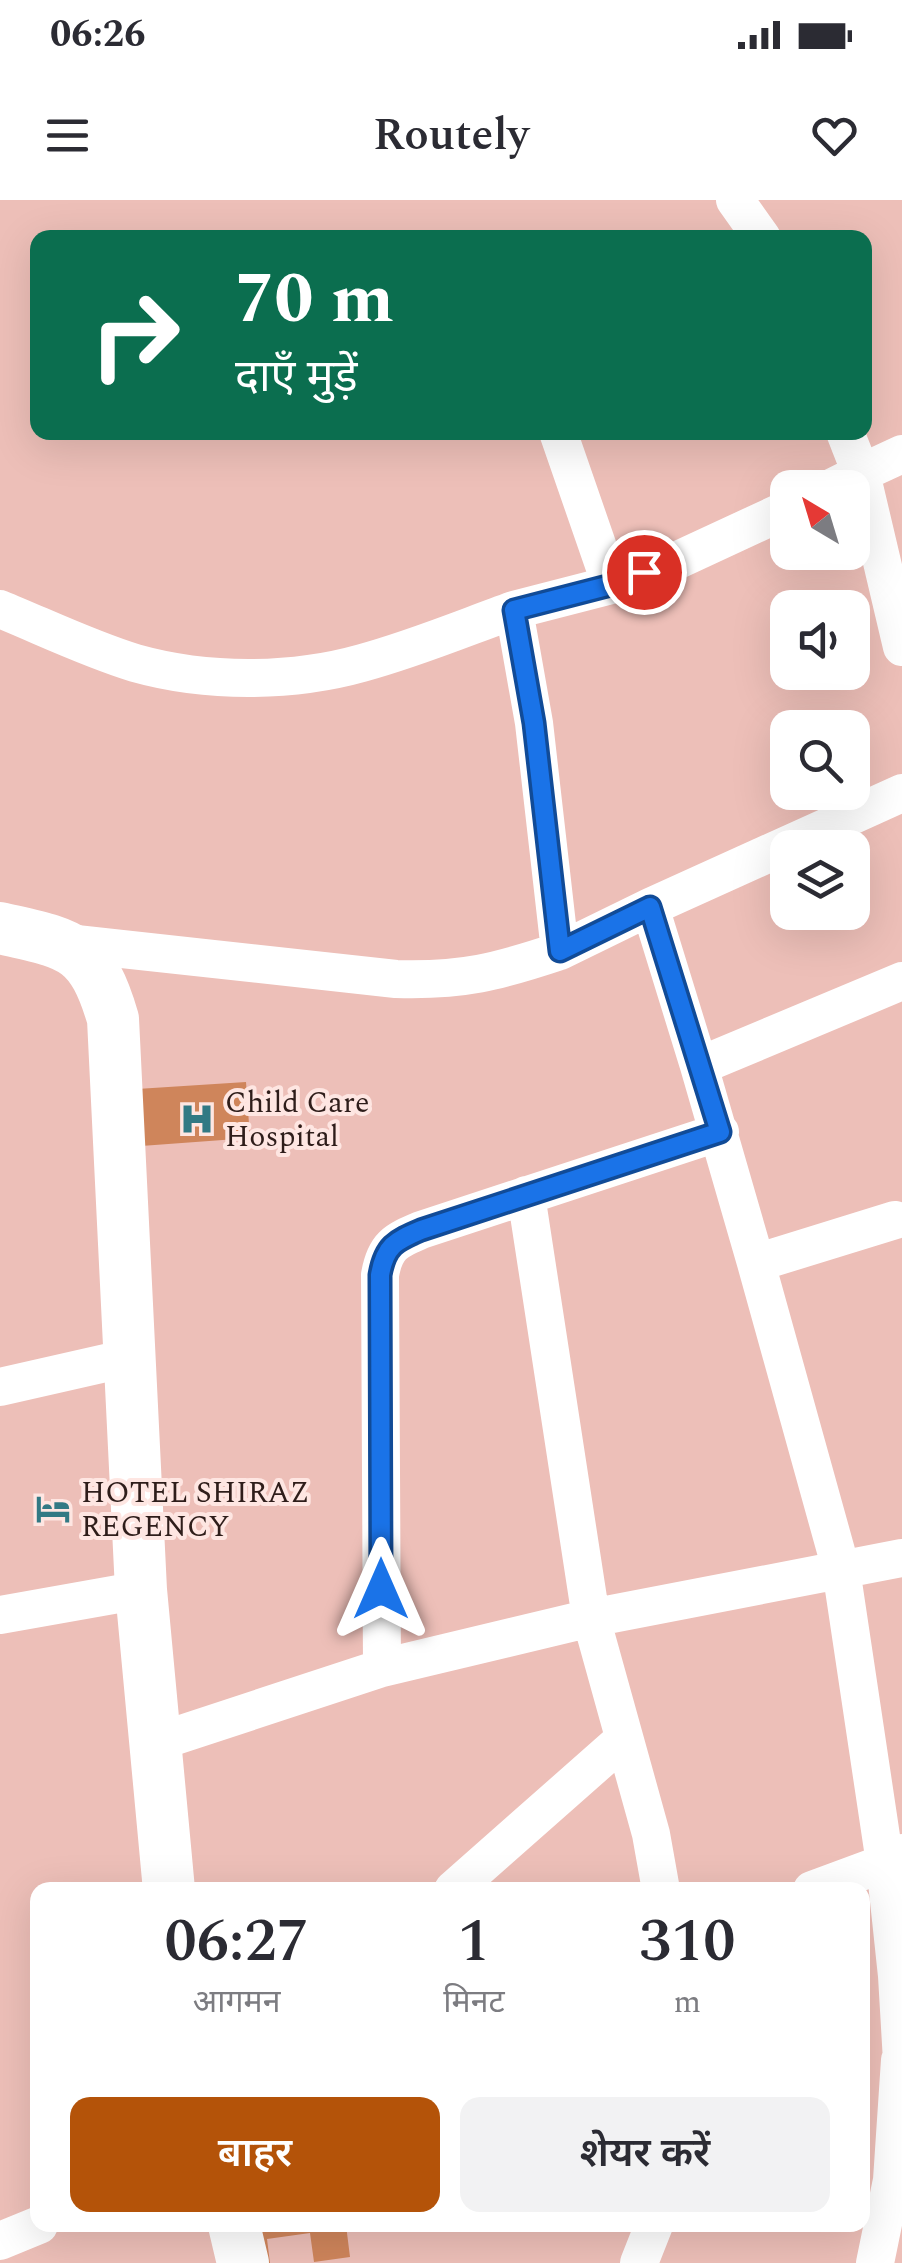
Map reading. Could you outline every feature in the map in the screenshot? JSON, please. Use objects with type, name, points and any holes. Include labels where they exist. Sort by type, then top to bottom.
[{"type":"main road","points":[[0,928],[66,943],[92,966],[112,1019],[142,1590],[168,1882]]},
{"type":"main road","points":[[236,2232],[243,2263]]},
{"type":"street","points":[[735,200],[756,230]]},
{"type":"street","points":[[561,440],[611,585]]},
{"type":"street","points":[[845,440],[846,470]]},
{"type":"street","points":[[868,470],[902,454]]},
{"type":"street","points":[[0,609],[135,662],[239,678],[298,676],[362,664],[514,610],[611,585],[678,560],[770,517]]},
{"type":"street","points":[[870,552],[902,647]]},
{"type":"street","points":[[514,610],[534,723],[560,951]]},
{"type":"street","points":[[66,943],[396,979],[448,980],[496,972],[560,951],[902,794]]},
{"type":"street","points":[[650,907],[720,1132],[841,1569],[893,1858],[901,2061],[892,2180],[875,2263]]},
{"type":"street","points":[[700,1066],[902,981]]},
{"type":"street","points":[[382,1668],[383,1256],[398,1240],[720,1132]]},
{"type":"street","points":[[526,1196],[591,1618],[659,1882]]},
{"type":"street","points":[[756,1263],[895,1220]]},
{"type":"street","points":[[0,1387],[132,1357]]},
{"type":"street","points":[[157,1742],[382,1668],[591,1618],[902,1558]]},
{"type":"street","points":[[0,1614],[142,1590]]},
{"type":"street","points":[[462,1882],[624,1739]]},
{"type":"street","points":[[832,1882],[893,1858]]},
{"type":"street","points":[[0,2241],[30,2229]]},
{"type":"street","points":[[639,2263],[651,2232]]},
{"type":"building","points":[[246,1082],[250,1138],[141,1146],[137,1089]]},
{"type":"building","points":[[256,2232],[347,2232],[350,2257],[314,2262],[310,2233],[267,2239],[270,2263],[260,2263]]},
{"type":"place","name":"Child Care Hospital","points":[[197,1119]]},
{"type":"place","name":"HOTEL SHIRAZ REGENCY","points":[[53,1509]]},
{"type":"route","points":[[381,1589],[383,1256],[398,1240],[421,1230],[720,1132],[650,907],[560,951],[534,723],[514,610],[611,585],[644,572]]}]
